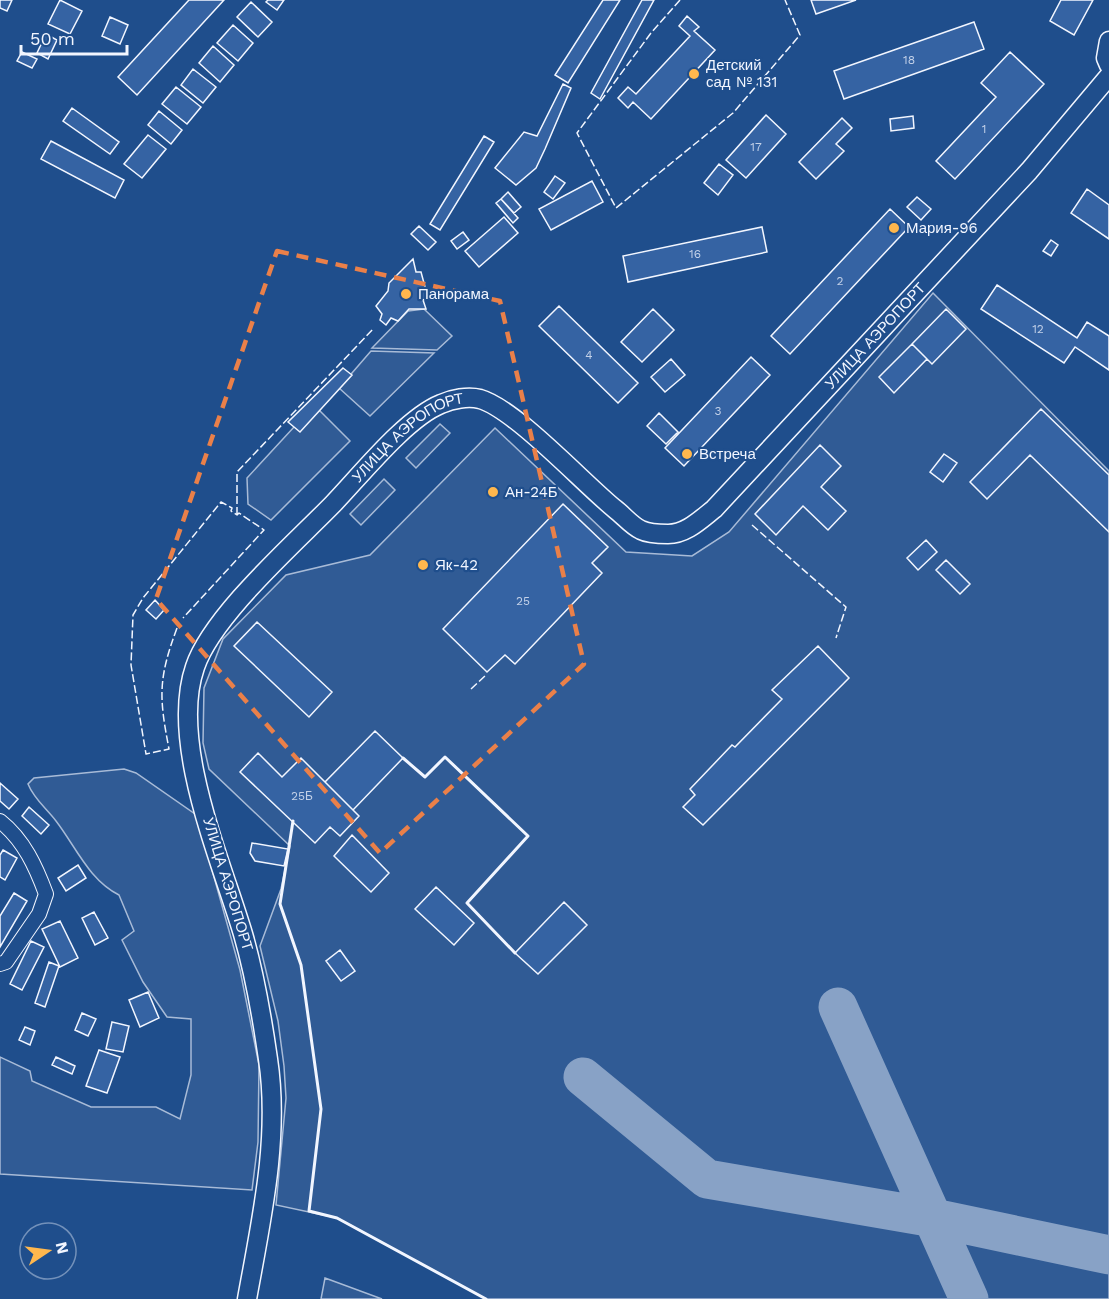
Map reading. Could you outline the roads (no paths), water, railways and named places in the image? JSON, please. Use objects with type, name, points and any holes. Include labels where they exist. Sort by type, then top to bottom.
[{"type":"main road","points":[[1109,41],[1106,58],[1109,65]]},
{"type":"main road","name":"УЛИЦА АЭРОПОРТ","points":[[247,1299],[265,1195],[272,1102],[269,1064],[253,967],[212,832],[190,748],[188,717],[190,682],[198,657],[210,636],[248,591],[387,447],[423,414],[456,398],[479,399],[510,416],[587,486],[641,530],[670,534],[689,528],[714,509],[1022,179],[1109,76]]},
{"type":"street","points":[[0,821],[12,830],[35,864],[46,894],[39,914],[6,962],[0,964]]},
{"type":"place","name":"Детский сад № 131","points":[[694,74]]},
{"type":"place","name":"Мария-96","points":[[894,228]]},
{"type":"place","name":"Панорама","points":[[406,294]]},
{"type":"place","name":"Встреча","points":[[687,454]]},
{"type":"place","name":"Ан-24Б","points":[[493,492]]},
{"type":"place","name":"Як-42","points":[[423,565]]}]
